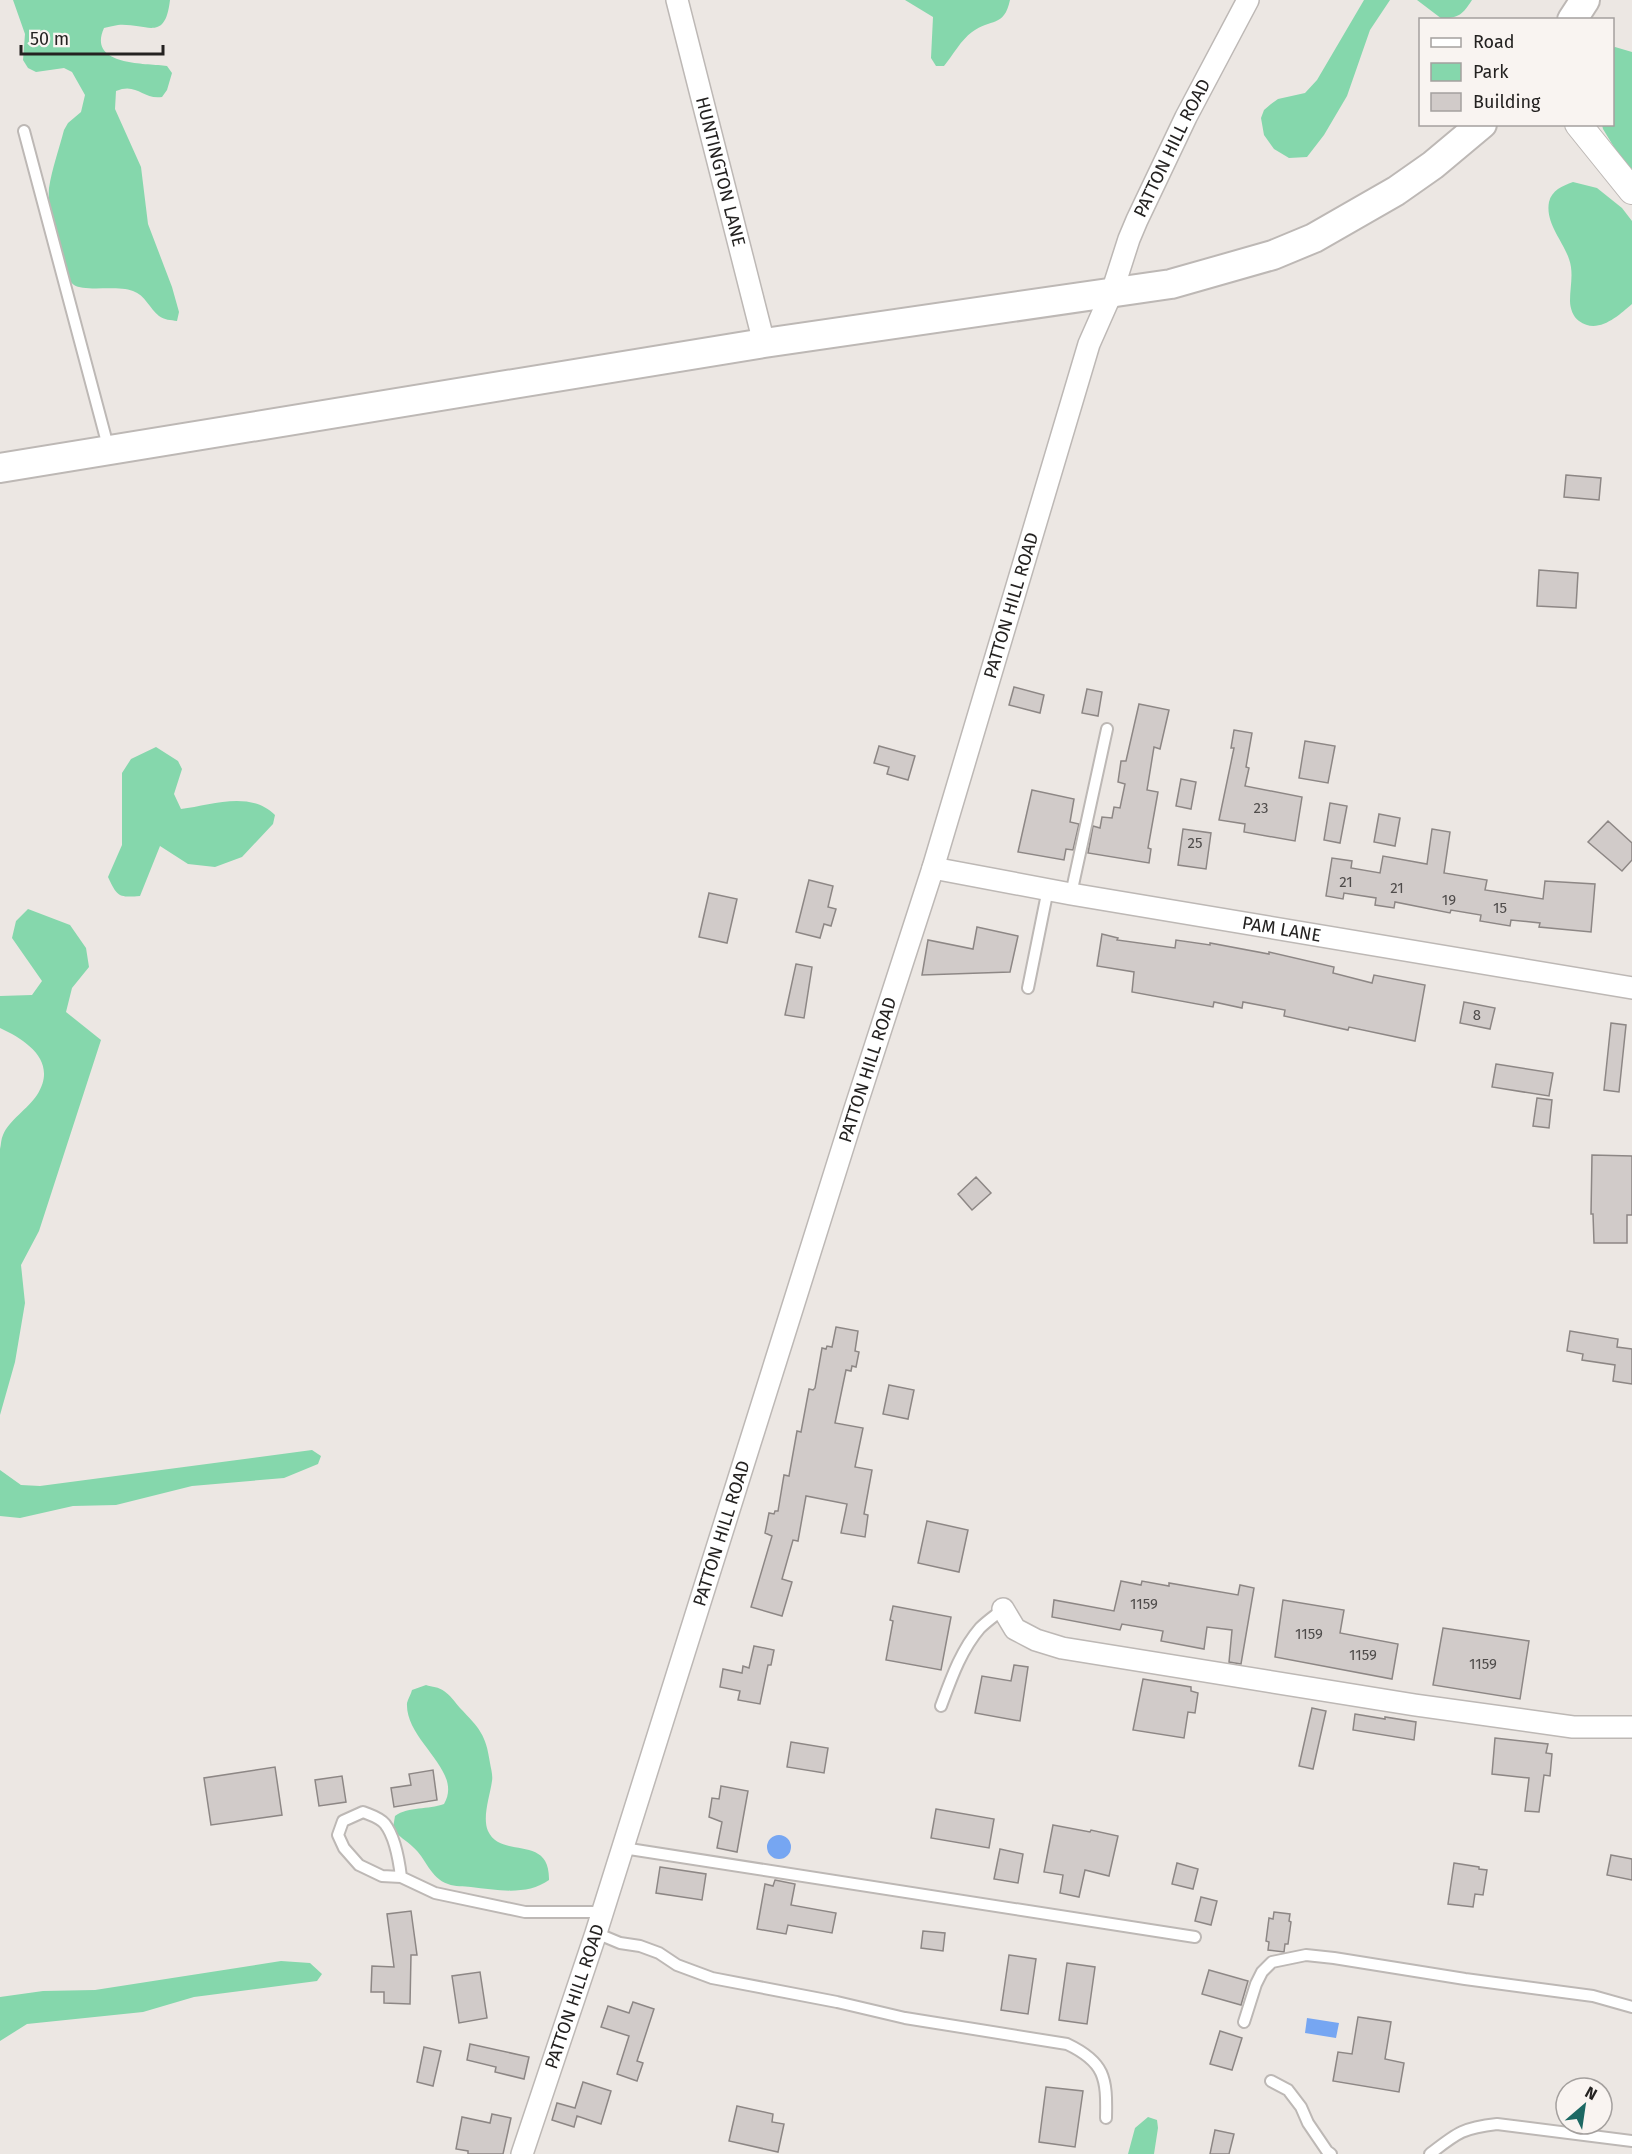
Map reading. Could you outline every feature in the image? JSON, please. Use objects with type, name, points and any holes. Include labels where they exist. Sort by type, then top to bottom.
[{"type":"main road","points":[[1573,18],[1585,0]]},
{"type":"main road","points":[[0,468],[764,343],[1171,284],[1273,255],[1314,238],[1395,191],[1433,165],[1480,126]]},
{"type":"street","name":"HUNTINGTON LANE","points":[[677,0],[764,343]]},
{"type":"street","name":"PATTON HILL ROAD","points":[[522,2154],[603,1912],[849,1126],[933,868],[1089,344],[1112,292],[1137,220],[1186,117],[1248,0]]},
{"type":"street","points":[[1580,126],[1632,190]]},
{"type":"street","name":"PAM LANE","points":[[933,868],[1071,894],[1632,988]]},
{"type":"street","points":[[1003,1609],[1015,1629],[1036,1640],[1062,1648],[1415,1705],[1562,1726],[1610,1729],[1632,1727]]},
{"type":"lane","points":[[24,131],[109,450]]},
{"type":"lane","points":[[1071,894],[1107,729]]},
{"type":"lane","points":[[1028,988],[1048,889]]},
{"type":"lane","points":[[941,1706],[963,1654],[981,1628],[1003,1609]]},
{"type":"lane","points":[[401,1876],[399,1860],[385,1825],[376,1817],[363,1812],[343,1821],[338,1835],[344,1848],[359,1865],[382,1876],[401,1876],[435,1893],[525,1912],[603,1912]]},
{"type":"lane","points":[[623,1848],[1195,1937]]},
{"type":"lane","points":[[596,1933],[620,1943],[640,1946],[659,1953],[677,1965],[712,1978],[837,2002],[904,2018],[1067,2044],[1086,2053],[1099,2067],[1107,2088],[1106,2118]]},
{"type":"lane","points":[[1244,2022],[1262,1972],[1272,1962],[1306,1955],[1593,1996],[1632,2007]]},
{"type":"lane","points":[[1271,2081],[1288,2090],[1331,2154]]},
{"type":"lane","points":[[1430,2154],[1459,2132],[1476,2126],[1497,2124],[1632,2140]]},
{"type":"green space","points":[[13,0],[170,0],[168,13],[164,22],[159,26],[146,28],[118,25],[104,28],[101,40],[103,50],[110,56],[132,63],[167,66],[172,73],[167,90],[162,97],[123,89],[116,91],[115,109],[141,167],[148,224],[172,287],[179,312],[177,321],[159,316],[141,296],[133,291],[79,287],[68,278],[55,240],[49,188],[64,130],[68,123],[81,112],[85,95],[72,72],[64,68],[36,72],[28,68],[23,60],[25,34]]},
{"type":"green space","points":[[905,0],[1010,0],[1000,19],[972,32],[944,66],[936,66],[931,58],[933,17]]},
{"type":"green space","points":[[1364,0],[1390,0],[1370,30],[1347,96],[1324,135],[1307,157],[1289,158],[1274,149],[1264,135],[1261,118],[1264,110],[1278,99],[1305,93],[1317,80]]},
{"type":"green space","points":[[1417,0],[1472,0],[1460,14],[1441,18]]},
{"type":"green space","points":[[1614,48],[1632,52],[1632,169],[1620,157],[1602,126],[1614,126]]},
{"type":"green space","points":[[1573,182],[1597,188],[1622,208],[1632,221],[1632,304],[1614,318],[1600,325],[1586,325],[1572,312],[1570,264],[1555,232],[1548,210],[1552,194]]},
{"type":"green space","points":[[156,747],[178,761],[182,769],[174,794],[181,809],[242,801],[265,807],[275,815],[273,824],[242,857],[215,867],[188,864],[160,846],[140,896],[127,897],[116,892],[108,877],[122,845],[122,773],[131,759]]},
{"type":"green space","points":[[28,909],[70,925],[86,948],[89,967],[72,988],[66,1012],[101,1040],[39,1231],[21,1265],[25,1303],[15,1362],[0,1415],[0,1149],[6,1130],[37,1095],[43,1083],[44,1072],[42,1063],[30,1046],[0,1028],[0,996],[32,995],[42,981],[12,938],[16,921]]},
{"type":"green space","points":[[312,1450],[321,1456],[318,1464],[284,1478],[192,1486],[116,1505],[73,1506],[20,1518],[0,1516],[0,1470],[21,1485],[40,1486]]},
{"type":"green space","points":[[426,1685],[448,1694],[484,1738],[492,1776],[486,1813],[488,1831],[494,1840],[534,1851],[542,1857],[547,1866],[549,1880],[531,1888],[512,1891],[451,1885],[432,1873],[417,1852],[393,1828],[395,1816],[406,1811],[444,1804],[448,1791],[441,1767],[415,1730],[409,1717],[407,1703],[412,1690]]},
{"type":"green space","points":[[281,1961],[310,1963],[322,1974],[317,1981],[194,1997],[143,2012],[27,2024],[0,2041],[0,1997],[43,1991],[95,1990]]},
{"type":"green space","points":[[1148,2117],[1157,2120],[1154,2154],[1128,2154],[1135,2128]]},
{"type":"water","points":[[779,1835],[787,1839],[791,1847],[787,1855],[779,1859],[771,1855],[767,1847],[771,1839]]},
{"type":"water","points":[[1307,2018],[1339,2023],[1336,2038],[1305,2033]]},
{"type":"building","points":[[1566,475],[1601,478],[1599,500],[1564,497]]},
{"type":"building","points":[[1539,570],[1578,573],[1576,608],[1537,606]]},
{"type":"building","points":[[1014,687],[1044,695],[1040,713],[1009,705]]},
{"type":"building","points":[[1087,689],[1102,692],[1098,716],[1082,713]]},
{"type":"building","points":[[1139,704],[1169,710],[1160,749],[1154,747],[1147,790],[1158,792],[1148,848],[1151,849],[1149,863],[1088,853],[1093,826],[1100,828],[1102,817],[1112,818],[1114,807],[1120,808],[1125,784],[1118,782],[1121,761],[1126,761]]},
{"type":"building","points":[[1234,730],[1252,733],[1245,786],[1302,797],[1295,841],[1244,832],[1245,824],[1219,820],[1234,748],[1231,748]]},
{"type":"building","points":[[1305,741],[1335,746],[1328,783],[1299,778]]},
{"type":"building","points":[[879,746],[915,756],[908,780],[887,774],[889,767],[874,763]]},
{"type":"building","points":[[1181,779],[1196,782],[1191,809],[1176,806]]},
{"type":"building","points":[[1032,790],[1074,799],[1070,822],[1079,824],[1073,850],[1066,849],[1064,860],[1018,852]]},
{"type":"building","points":[[1330,803],[1347,806],[1340,843],[1324,840]]},
{"type":"building","points":[[1379,814],[1400,818],[1395,846],[1374,842]]},
{"type":"building","points":[[1608,821],[1632,843],[1632,860],[1622,871],[1588,842]]},
{"type":"building","points":[[1183,829],[1211,833],[1206,869],[1178,865]]},
{"type":"building","points":[[1432,829],[1450,832],[1444,873],[1487,880],[1485,890],[1543,899],[1545,881],[1595,884],[1591,932],[1539,927],[1540,923],[1511,920],[1510,926],[1480,921],[1481,915],[1451,910],[1450,913],[1395,902],[1394,908],[1375,905],[1376,898],[1344,893],[1343,899],[1326,896],[1332,858],[1352,861],[1351,868],[1380,873],[1383,856],[1427,864]]},
{"type":"building","points":[[809,880],[833,886],[828,907],[836,909],[831,926],[824,924],[820,938],[796,932]]},
{"type":"building","points":[[709,893],[737,899],[727,943],[699,937]]},
{"type":"building","points":[[977,927],[1018,936],[1010,972],[922,975],[928,940],[973,949]]},
{"type":"building","points":[[1102,934],[1118,938],[1117,940],[1175,948],[1176,940],[1210,945],[1210,943],[1269,954],[1269,952],[1334,967],[1333,973],[1372,983],[1374,975],[1425,985],[1415,1041],[1284,1016],[1285,1010],[1243,1002],[1242,1008],[1214,1002],[1213,1007],[1132,992],[1134,972],[1097,966]]},
{"type":"building","points":[[796,964],[812,967],[804,1018],[785,1015]]},
{"type":"building","points":[[1464,1002],[1495,1008],[1490,1029],[1460,1023]]},
{"type":"building","points":[[1611,1023],[1626,1025],[1619,1092],[1604,1090]]},
{"type":"building","points":[[1496,1064],[1553,1073],[1549,1096],[1492,1087]]},
{"type":"building","points":[[1537,1098],[1552,1100],[1549,1128],[1533,1126]]},
{"type":"building","points":[[1592,1155],[1632,1156],[1632,1215],[1627,1215],[1627,1243],[1594,1243],[1593,1214],[1591,1214]]},
{"type":"building","points":[[976,1177],[991,1193],[972,1210],[958,1194]]},
{"type":"building","points":[[836,1327],[858,1331],[855,1351],[859,1352],[856,1367],[852,1366],[851,1371],[846,1370],[835,1423],[863,1428],[855,1467],[872,1470],[864,1514],[868,1515],[865,1537],[841,1533],[847,1504],[806,1496],[798,1541],[793,1540],[782,1579],[792,1582],[782,1616],[751,1607],[772,1536],[765,1533],[769,1513],[774,1514],[778,1511],[784,1475],[789,1476],[797,1431],[801,1432],[809,1389],[815,1388],[822,1348],[832,1347]]},
{"type":"building","points":[[1570,1331],[1618,1339],[1617,1347],[1632,1349],[1632,1384],[1613,1381],[1615,1365],[1582,1360],[1583,1354],[1567,1351]]},
{"type":"building","points":[[889,1385],[914,1390],[908,1419],[883,1414]]},
{"type":"building","points":[[927,1521],[968,1530],[959,1572],[918,1563]]},
{"type":"building","points":[[1121,1581],[1141,1585],[1142,1581],[1169,1586],[1169,1583],[1238,1595],[1240,1585],[1254,1588],[1241,1664],[1229,1662],[1232,1630],[1207,1627],[1204,1649],[1161,1641],[1163,1631],[1122,1624],[1120,1630],[1052,1617],[1054,1600],[1114,1611]]},
{"type":"building","points":[[1283,1600],[1344,1610],[1340,1633],[1398,1644],[1392,1679],[1275,1657]]},
{"type":"building","points":[[893,1606],[951,1617],[941,1670],[886,1660],[893,1621],[890,1620]]},
{"type":"building","points":[[1443,1628],[1529,1641],[1520,1699],[1433,1685]]},
{"type":"building","points":[[754,1646],[774,1650],[771,1665],[768,1665],[760,1704],[738,1700],[740,1691],[720,1687],[723,1669],[742,1673],[743,1666],[749,1668]]},
{"type":"building","points":[[1014,1665],[1028,1667],[1020,1721],[975,1713],[982,1676],[1011,1681]]},
{"type":"building","points":[[1143,1679],[1191,1687],[1191,1691],[1198,1693],[1195,1713],[1188,1712],[1184,1738],[1133,1730]]},
{"type":"building","points":[[1312,1708],[1326,1711],[1313,1769],[1299,1766]]},
{"type":"building","points":[[1355,1714],[1416,1722],[1414,1740],[1353,1730]]},
{"type":"building","points":[[1495,1738],[1548,1744],[1546,1753],[1552,1754],[1550,1776],[1544,1775],[1539,1812],[1525,1811],[1529,1778],[1492,1774]]},
{"type":"building","points":[[791,1742],[828,1748],[824,1773],[787,1767]]},
{"type":"building","points":[[275,1767],[282,1815],[211,1825],[204,1778]]},
{"type":"building","points":[[433,1770],[437,1800],[394,1807],[391,1788],[411,1785],[409,1774]]},
{"type":"building","points":[[342,1776],[346,1802],[319,1806],[315,1780]]},
{"type":"building","points":[[721,1786],[748,1791],[737,1852],[717,1848],[722,1822],[709,1817],[712,1798],[719,1799]]},
{"type":"building","points":[[936,1809],[994,1819],[989,1848],[931,1838]]},
{"type":"building","points":[[1053,1825],[1118,1836],[1109,1876],[1085,1870],[1079,1897],[1060,1893],[1063,1875],[1044,1872]]},
{"type":"building","points":[[1000,1849],[1023,1854],[1018,1883],[994,1879]]},
{"type":"building","points":[[1611,1855],[1632,1859],[1632,1880],[1607,1875]]},
{"type":"building","points":[[1177,1863],[1198,1869],[1193,1889],[1172,1884]]},
{"type":"building","points":[[1454,1863],[1487,1870],[1483,1895],[1475,1894],[1473,1907],[1448,1904]]},
{"type":"building","points":[[660,1867],[706,1874],[702,1900],[656,1893]]},
{"type":"building","points":[[775,1880],[795,1884],[791,1905],[836,1913],[832,1933],[788,1925],[786,1934],[757,1929],[765,1884],[773,1886]]},
{"type":"building","points":[[1201,1897],[1217,1901],[1211,1925],[1195,1921]]},
{"type":"building","points":[[411,1911],[417,1955],[411,1955],[410,2004],[384,2003],[384,1992],[371,1992],[372,1966],[394,1967],[387,1914]]},
{"type":"building","points":[[1274,1912],[1290,1914],[1288,1944],[1285,1944],[1284,1952],[1268,1950],[1269,1942],[1266,1941],[1269,1918],[1273,1919]]},
{"type":"building","points":[[923,1931],[945,1933],[943,1951],[921,1948]]},
{"type":"building","points":[[1009,1955],[1036,1959],[1028,2014],[1001,2010]]},
{"type":"building","points":[[1067,1963],[1095,1967],[1087,2024],[1059,2020]]},
{"type":"building","points":[[1209,1970],[1248,1981],[1241,2005],[1202,1994]]},
{"type":"building","points":[[480,1972],[487,2018],[459,2023],[452,1976]]},
{"type":"building","points":[[633,2002],[654,2009],[637,2061],[643,2063],[637,2081],[617,2074],[629,2036],[601,2027],[608,2006],[629,2013]]},
{"type":"building","points":[[1358,2017],[1391,2022],[1385,2059],[1404,2063],[1399,2092],[1333,2081],[1338,2052],[1352,2054]]},
{"type":"building","points":[[1220,2031],[1242,2038],[1232,2070],[1210,2064]]},
{"type":"building","points":[[470,2044],[529,2057],[524,2079],[495,2072],[496,2067],[467,2060]]},
{"type":"building","points":[[424,2047],[441,2051],[433,2086],[417,2082]]},
{"type":"building","points":[[583,2082],[611,2091],[601,2124],[577,2116],[574,2127],[552,2120],[557,2103],[575,2108]]},
{"type":"building","points":[[1046,2087],[1083,2091],[1075,2147],[1039,2142]]},
{"type":"building","points":[[737,2106],[773,2114],[772,2122],[784,2124],[778,2152],[729,2141]]},
{"type":"building","points":[[492,2114],[511,2118],[503,2154],[468,2154],[468,2151],[456,2149],[462,2117],[490,2123]]},
{"type":"building","points":[[1215,2130],[1234,2134],[1229,2154],[1210,2154]]}]
